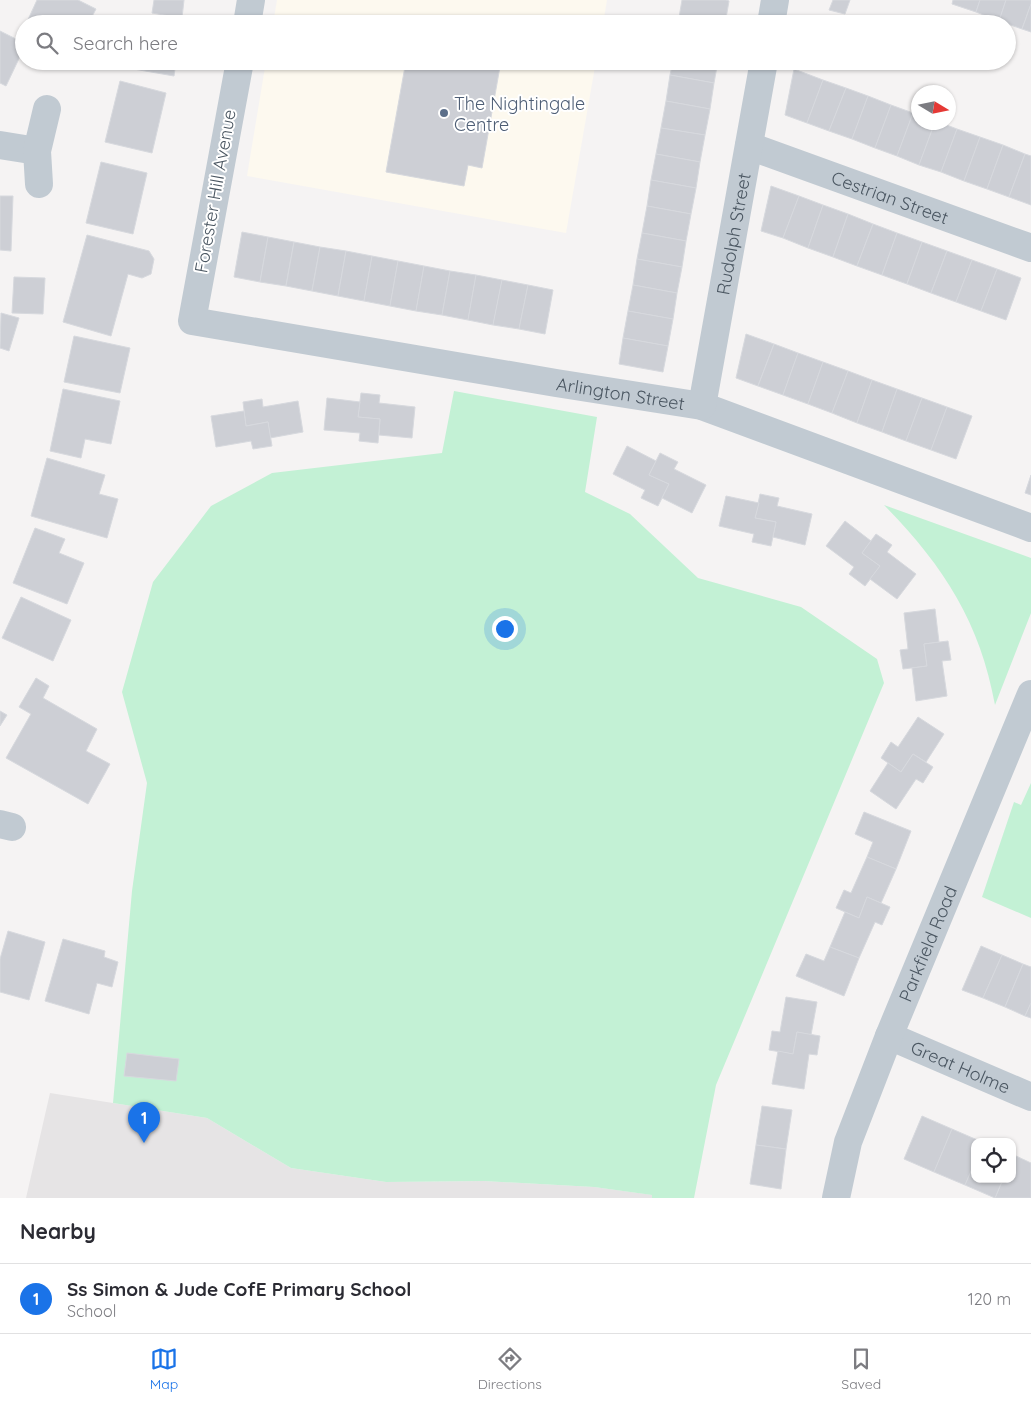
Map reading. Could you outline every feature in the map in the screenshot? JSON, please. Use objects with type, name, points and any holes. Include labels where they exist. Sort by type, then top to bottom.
[{"type":"street","points":[[248,15],[251,0]]},
{"type":"street","points":[[772,15],[775,0]]},
{"type":"street","name":"Forester Hill Avenue","points":[[192,321],[238,70]]},
{"type":"street","name":"Rudolph Street","points":[[702,406],[762,70]]},
{"type":"street","points":[[40,184],[37,151],[47,109]]},
{"type":"street","points":[[0,145],[37,151]]},
{"type":"street","name":"Cestrian Street","points":[[749,146],[1031,248]]},
{"type":"street","name":"Arlington Street","points":[[192,321],[702,406],[1031,528]]},
{"type":"street","name":"Parkfield Road","points":[[836,1198],[848,1142],[888,1036],[1031,694]]},
{"type":"street","name":"Great Holme","points":[[888,1036],[1031,1097]]},
{"type":"shaded area","points":[[277,0],[607,0],[604,15],[274,15]]},
{"type":"shaded area","points":[[265,70],[594,70],[566,233],[247,176]]},
{"type":"shaded area","points":[[50,1093],[207,1118],[291,1168],[386,1182],[484,1181],[594,1187],[653,1195],[652,1198],[26,1198]]},
{"type":"green space","points":[[454,391],[597,417],[585,492],[630,514],[698,578],[801,607],[877,659],[884,683],[716,1085],[694,1198],[652,1198],[652,1195],[594,1187],[484,1181],[386,1182],[291,1168],[207,1118],[113,1103],[132,891],[147,783],[122,692],[153,582],[211,506],[272,473],[442,453]]},
{"type":"green space","points":[[884,505],[1031,558],[1031,613],[995,705],[980,647],[956,596],[924,550]]},
{"type":"green space","points":[[1031,783],[1031,918],[982,897],[1014,802],[1021,805]]},
{"type":"building","points":[[37,0],[78,0],[96,9],[93,15],[30,15]]},
{"type":"building","points":[[154,0],[184,0],[182,15],[152,13]]},
{"type":"building","points":[[682,0],[729,1],[727,15],[679,15]]},
{"type":"building","points":[[833,0],[850,0],[845,14],[829,10]]},
{"type":"building","points":[[953,0],[980,0],[976,12],[952,4]]},
{"type":"building","points":[[980,0],[1006,0],[1001,15],[984,15],[976,12]]},
{"type":"building","points":[[1006,0],[1031,0],[1022,29],[1016,27],[1016,15],[1001,15]]},
{"type":"building","points":[[1031,4],[1031,32],[1022,29]]},
{"type":"building","points":[[0,31],[15,38],[15,67],[6,86],[0,83]]},
{"type":"building","points":[[140,70],[175,70],[174,76]]},
{"type":"building","name":"The Nightingale Centre","points":[[404,70],[499,70],[482,168],[468,165],[464,186],[386,172]]},
{"type":"building","points":[[671,70],[716,70],[714,83],[670,75]]},
{"type":"building","points":[[794,70],[823,80],[807,123],[785,115]]},
{"type":"building","points":[[670,75],[714,83],[710,109],[666,101]]},
{"type":"building","points":[[823,80],[846,88],[829,131],[807,123]]},
{"type":"building","points":[[120,81],[166,93],[152,153],[105,142]]},
{"type":"building","points":[[846,88],[868,96],[852,139],[829,131]]},
{"type":"building","points":[[868,96],[891,105],[875,148],[852,139]]},
{"type":"building","points":[[666,101],[710,109],[705,135],[661,128]]},
{"type":"building","points":[[891,105],[911,112],[911,118],[897,156],[875,148]]},
{"type":"building","points":[[911,118],[911,130],[932,130],[919,165],[897,156]]},
{"type":"building","points":[[661,128],[705,135],[700,162],[656,154]]},
{"type":"building","points":[[957,129],[941,172],[919,165],[932,130]]},
{"type":"building","points":[[957,129],[980,137],[964,181],[941,172]]},
{"type":"building","points":[[980,137],[1003,145],[987,189],[964,181]]},
{"type":"building","points":[[1003,145],[1025,154],[1009,197],[987,189]]},
{"type":"building","points":[[656,154],[700,162],[696,188],[651,180]]},
{"type":"building","points":[[1025,154],[1031,156],[1031,205],[1009,197]]},
{"type":"building","points":[[101,162],[147,173],[133,234],[86,223]]},
{"type":"building","points":[[651,180],[696,188],[691,214],[647,206]]},
{"type":"building","points":[[771,186],[799,196],[783,238],[761,231]]},
{"type":"building","points":[[0,196],[13,196],[11,251],[0,250]]},
{"type":"building","points":[[799,196],[823,205],[808,248],[783,238]]},
{"type":"building","points":[[823,205],[848,214],[833,257],[808,248]]},
{"type":"building","points":[[647,206],[691,214],[686,241],[642,233]]},
{"type":"building","points":[[848,214],[873,224],[857,266],[833,257]]},
{"type":"building","points":[[873,224],[897,233],[882,275],[857,266]]},
{"type":"building","points":[[242,232],[268,237],[260,282],[234,277]]},
{"type":"building","points":[[642,233],[686,241],[682,267],[637,259]]},
{"type":"building","points":[[897,233],[922,242],[907,284],[882,275]]},
{"type":"building","points":[[87,235],[149,251],[154,259],[151,274],[142,278],[128,274],[111,336],[63,322]]},
{"type":"building","points":[[268,237],[294,242],[286,286],[260,282]]},
{"type":"building","points":[[294,242],[320,247],[312,291],[286,286]]},
{"type":"building","points":[[922,242],[947,251],[931,293],[907,284]]},
{"type":"building","points":[[320,247],[346,251],[338,296],[312,291]]},
{"type":"building","points":[[346,251],[372,256],[364,301],[338,296]]},
{"type":"building","points":[[947,251],[972,260],[956,302],[931,293]]},
{"type":"building","points":[[372,256],[398,261],[390,306],[364,301]]},
{"type":"building","points":[[637,259],[682,267],[677,293],[633,285]]},
{"type":"building","points":[[972,260],[997,269],[981,311],[956,302]]},
{"type":"building","points":[[398,261],[424,266],[416,311],[390,306]]},
{"type":"building","points":[[424,266],[450,271],[442,315],[416,311]]},
{"type":"building","points":[[997,269],[1021,278],[1006,320],[981,311]]},
{"type":"building","points":[[450,271],[476,275],[468,320],[442,315]]},
{"type":"building","points":[[476,275],[502,280],[493,325],[468,320]]},
{"type":"building","points":[[14,277],[45,278],[43,314],[12,313]]},
{"type":"building","points":[[502,280],[528,285],[519,329],[493,325]]},
{"type":"building","points":[[528,285],[553,290],[545,334],[519,329]]},
{"type":"building","points":[[633,285],[677,293],[673,319],[628,311]]},
{"type":"building","points":[[628,311],[673,319],[668,346],[623,338]]},
{"type":"building","points":[[1,313],[19,318],[9,351],[0,348]]},
{"type":"building","points":[[746,334],[774,344],[758,386],[736,378]]},
{"type":"building","points":[[74,336],[130,348],[120,393],[64,382]]},
{"type":"building","points":[[623,338],[668,346],[663,372],[619,364]]},
{"type":"building","points":[[774,344],[798,353],[783,395],[758,386]]},
{"type":"building","points":[[798,353],[823,362],[808,404],[783,395]]},
{"type":"building","points":[[823,362],[848,371],[832,413],[808,404]]},
{"type":"building","points":[[848,371],[872,380],[857,423],[832,413]]},
{"type":"building","points":[[872,380],[897,389],[882,432],[857,423]]},
{"type":"building","points":[[63,389],[120,401],[111,444],[85,439],[81,458],[50,451]]},
{"type":"building","points":[[897,389],[922,398],[906,441],[882,432]]},
{"type":"building","points":[[361,393],[380,395],[379,403],[415,407],[412,438],[379,435],[380,419],[358,417]]},
{"type":"building","points":[[327,398],[360,402],[358,417],[380,419],[378,443],[359,441],[360,433],[324,430]]},
{"type":"building","points":[[922,398],[947,407],[931,450],[906,441]]},
{"type":"building","points":[[262,399],[263,407],[298,401],[303,432],[270,438],[268,422],[246,426],[243,402]]},
{"type":"building","points":[[947,407],[972,416],[956,459],[931,450]]},
{"type":"building","points":[[244,411],[246,426],[268,422],[272,446],[253,449],[251,441],[216,447],[211,416]]},
{"type":"building","points":[[627,446],[656,461],[649,475],[669,484],[658,506],[641,498],[645,490],[613,474]]},
{"type":"building","points":[[660,453],[678,462],[674,469],[706,485],[692,513],[662,498],[669,484],[649,475]]},
{"type":"building","points":[[47,458],[105,475],[99,494],[118,499],[107,538],[31,516]]},
{"type":"building","points":[[1031,475],[1031,495],[1025,493]]},
{"type":"building","points":[[760,494],[779,498],[777,506],[812,514],[805,545],[773,537],[776,522],[755,518]]},
{"type":"building","points":[[726,496],[759,503],[755,518],[776,522],[771,546],[752,542],[754,534],[719,526]]},
{"type":"building","points":[[845,521],[871,541],[862,553],[880,566],[865,586],[849,574],[854,567],[826,546]]},
{"type":"building","points":[[35,528],[65,539],[59,553],[84,563],[67,604],[13,583]]},
{"type":"building","points":[[876,534],[892,545],[887,552],[916,574],[897,599],[870,579],[880,566],[862,553]]},
{"type":"building","points":[[21,597],[71,620],[53,661],[2,638]]},
{"type":"building","points":[[935,609],[939,642],[924,644],[927,666],[903,669],[900,650],[908,649],[904,613]]},
{"type":"building","points":[[948,641],[951,660],[942,661],[947,696],[916,701],[912,668],[927,666],[924,644]]},
{"type":"building","points":[[36,678],[49,686],[43,698],[97,729],[86,751],[110,764],[88,804],[6,758],[31,714],[19,707]]},
{"type":"building","points":[[0,711],[7,715],[0,726]]},
{"type":"building","points":[[918,717],[944,734],[926,762],[913,754],[901,772],[881,758],[891,742],[898,747]]},
{"type":"building","points":[[913,754],[933,767],[923,783],[916,779],[896,809],[870,791],[888,763],[901,772]]},
{"type":"building","points":[[864,812],[911,831],[896,869],[867,857],[873,842],[855,834]]},
{"type":"building","points":[[867,857],[896,869],[881,903],[867,897],[859,918],[836,908],[844,890],[851,893]]},
{"type":"building","points":[[867,897],[890,907],[882,925],[875,922],[859,958],[830,947],[845,912],[859,918]]},
{"type":"building","points":[[8,931],[45,942],[29,1000],[0,992],[0,959]]},
{"type":"building","points":[[63,939],[105,951],[104,957],[118,962],[112,987],[97,983],[89,1014],[45,1001]]},
{"type":"building","points":[[981,946],[1002,955],[983,998],[962,990]]},
{"type":"building","points":[[830,947],[859,958],[844,996],[796,976],[806,954],[824,961]]},
{"type":"building","points":[[1002,955],[1023,964],[1005,1007],[983,998]]},
{"type":"building","points":[[1023,964],[1031,967],[1031,1003],[1025,1016],[1005,1007]]},
{"type":"building","points":[[786,997],[817,1002],[811,1035],[797,1032],[793,1054],[769,1050],[772,1031],[780,1032]]},
{"type":"building","points":[[1031,1003],[1031,1018],[1025,1016]]},
{"type":"building","points":[[797,1032],[820,1036],[817,1055],[809,1054],[804,1089],[772,1084],[778,1051],[793,1054]]},
{"type":"building","points":[[127,1053],[179,1059],[176,1081],[124,1076]]},
{"type":"building","points":[[762,1106],[792,1110],[786,1149],[756,1145]]},
{"type":"building","points":[[922,1116],[952,1129],[934,1172],[904,1159]]},
{"type":"building","points":[[952,1129],[973,1138],[971,1138],[971,1171],[965,1185],[934,1172]]},
{"type":"building","points":[[756,1145],[786,1149],[781,1189],[750,1184]]},
{"type":"building","points":[[1016,1156],[1031,1163],[1031,1198],[995,1198],[1001,1183],[1016,1183]]},
{"type":"building","points":[[971,1171],[971,1183],[1001,1183],[995,1198],[965,1185]]},
{"type":"place","name":"The Nightingale Centre","points":[[444,113]]},
{"type":"place","name":"Ss Simon & Jude CofE Primary School","points":[[144,1143]]}]
